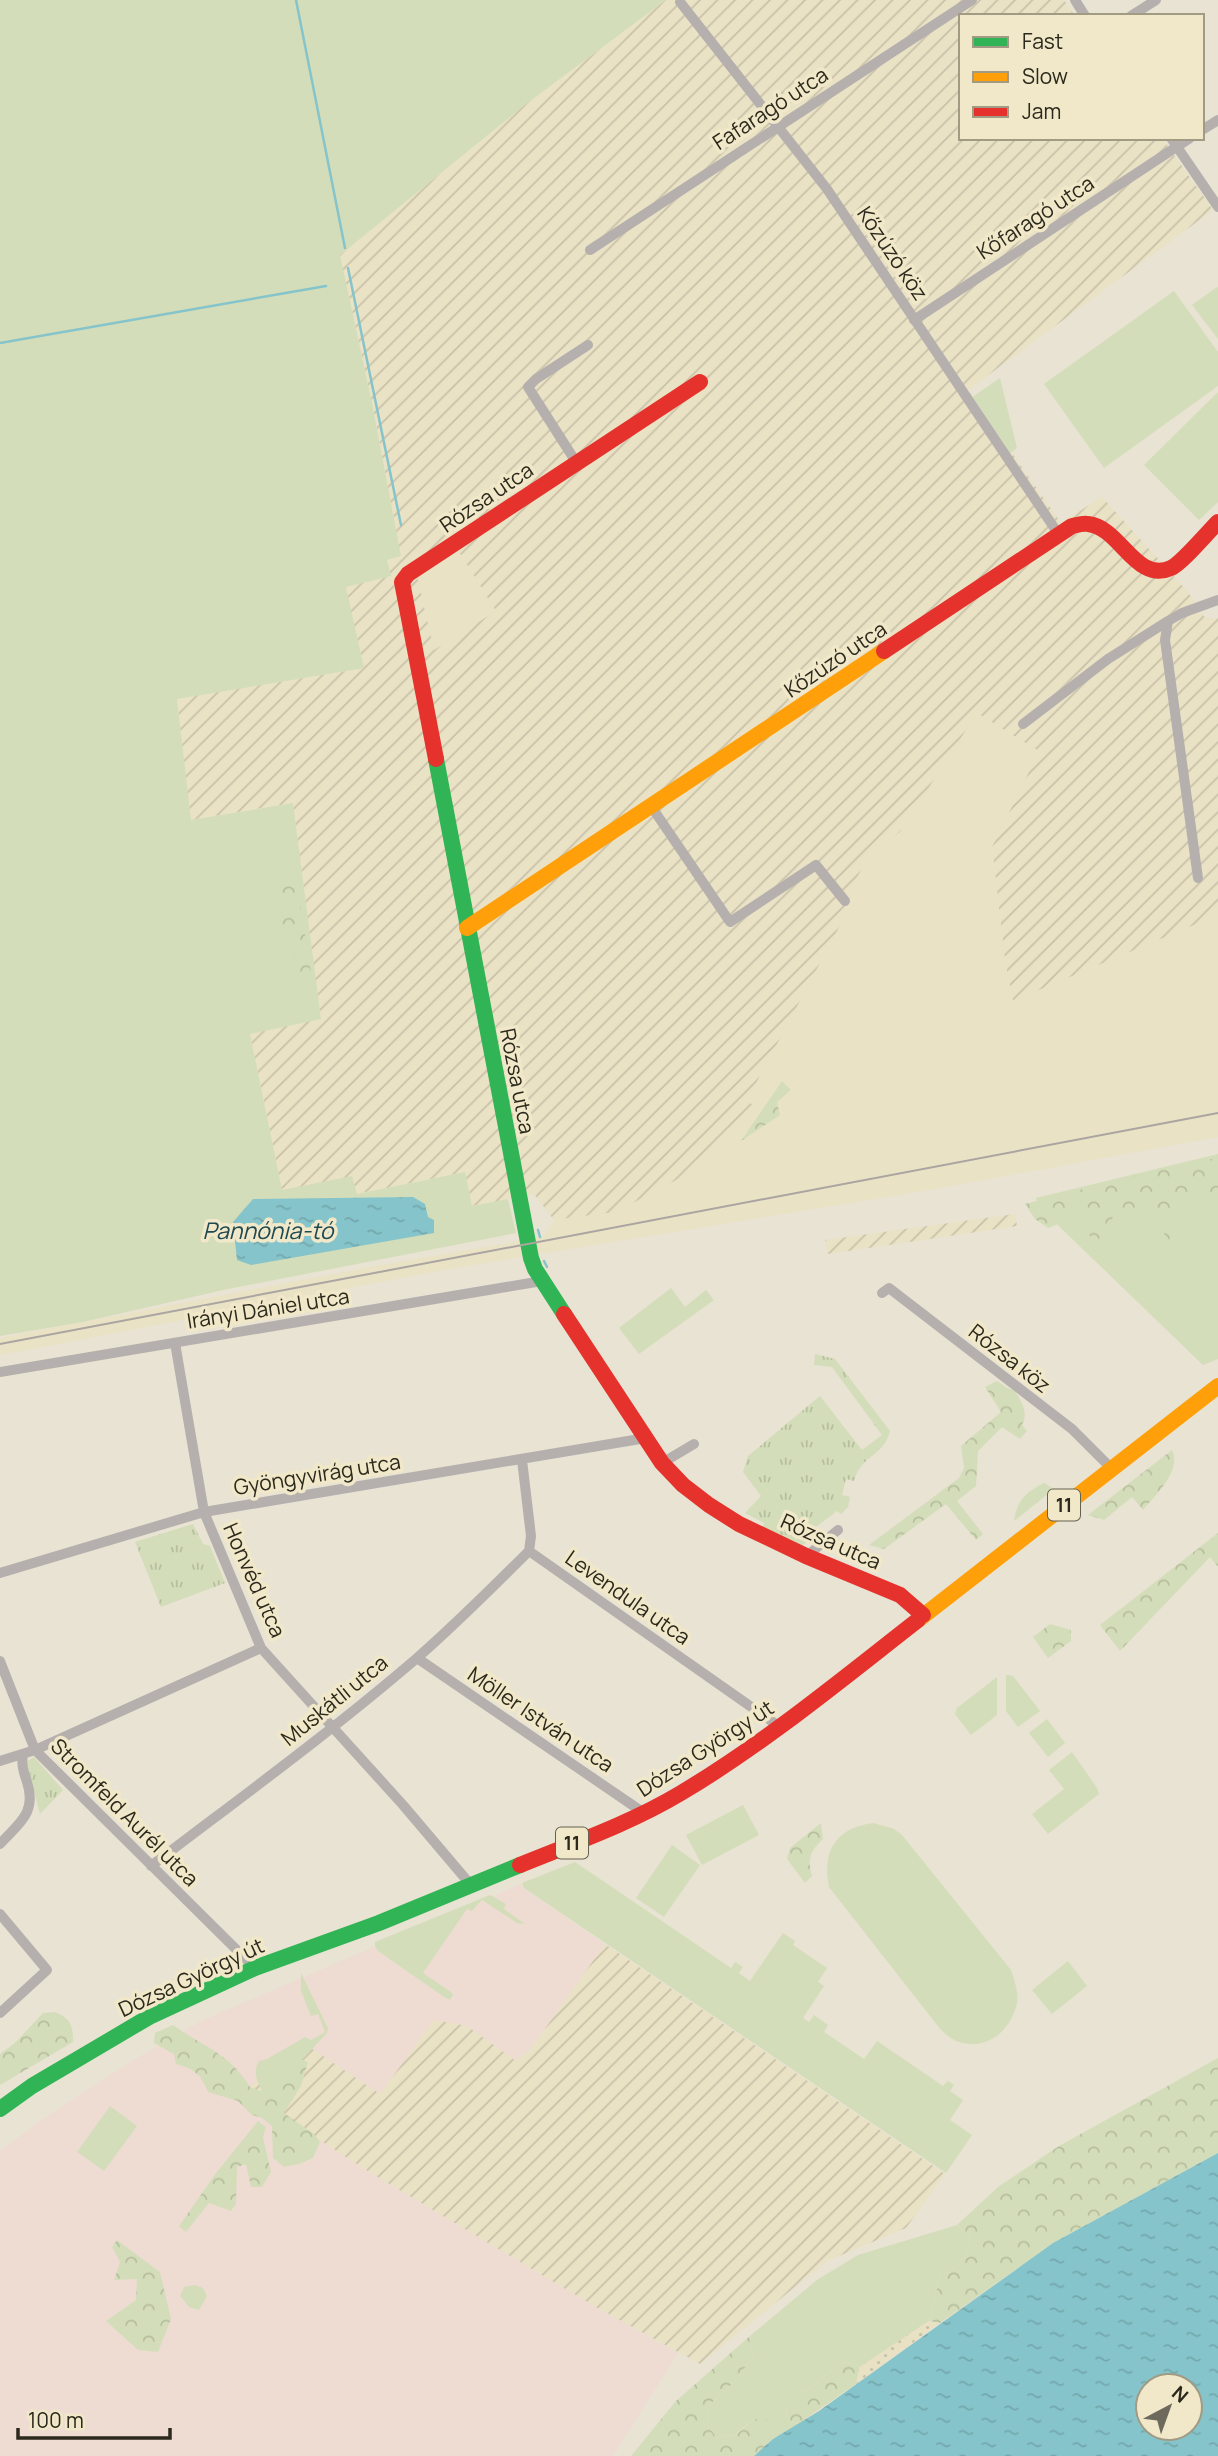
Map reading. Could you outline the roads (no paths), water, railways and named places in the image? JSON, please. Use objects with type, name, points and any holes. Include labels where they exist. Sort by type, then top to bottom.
[{"type":"street","name":"Fafaragó utca","points":[[590,250],[972,0]]},
{"type":"street","points":[[1134,14],[1156,0]]},
{"type":"street","name":"Kőzúzó köz","points":[[680,2],[827,189],[1059,535]]},
{"type":"street","points":[[1174,143],[1218,207]]},
{"type":"street","name":"Kőfaragó utca","points":[[915,320],[1174,143]]},
{"type":"street","points":[[576,462],[528,387],[588,345]]},
{"type":"street","name":"Rózsa utca","points":[[700,382],[576,462],[408,575],[402,582],[531,1258],[542,1281],[662,1463],[687,1490],[722,1514],[807,1555],[900,1595],[923,1615]]},
{"type":"street","name":"Kőzúzó utca","points":[[467,928],[1072,526],[1093,523],[1105,530],[1143,568],[1164,571],[1172,568],[1218,522]]},
{"type":"street","points":[[1023,724],[1108,659],[1168,621],[1218,600]]},
{"type":"street","points":[[1168,621],[1168,668],[1198,878]]},
{"type":"street","points":[[650,806],[730,922],[816,865],[845,901]]},
{"type":"street","name":"Irányi Dániel utca","points":[[0,1372],[542,1281]]},
{"type":"street","name":"Rózsa köz","points":[[882,1293],[889,1288],[992,1375],[1072,1429],[1111,1468]]},
{"type":"street","name":"Honvéd utca","points":[[175,1343],[204,1512],[261,1647],[470,1884]]},
{"type":"street","name":"Dózsa György út","points":[[0,2109],[32,2086],[149,2017],[255,1968],[379,1923],[644,1813],[680,1794],[780,1727],[1218,1385]]},
{"type":"street","name":"Gyöngyvirág utca","points":[[0,1573],[204,1512],[646,1438]]},
{"type":"street","points":[[662,1463],[694,1444]]},
{"type":"street","points":[[522,1460],[531,1536],[529,1551]]},
{"type":"street","points":[[807,1555],[838,1530]]},
{"type":"street","name":"Muskátli utca","points":[[151,1866],[332,1728],[417,1658],[529,1551]]},
{"type":"street","name":"Levendula utca","points":[[529,1551],[780,1727]]},
{"type":"street","points":[[0,1761],[35,1750],[261,1647]]},
{"type":"street","name":"Möller István utca","points":[[417,1658],[644,1813]]},
{"type":"street","name":"Stromfeld Aurél utca","points":[[0,1661],[35,1750],[255,1968]]},
{"type":"street","points":[[0,1844],[29,1811],[31,1801],[21,1763],[23,1755]]},
{"type":"street","points":[[0,1914],[47,1970],[0,2013]]},
{"type":"water","name":"Pannónia-tó","points":[[413,1197],[425,1204],[428,1217],[434,1220],[434,1233],[251,1265],[237,1260],[233,1222],[253,1199]]},
{"type":"water","points":[[1218,2153],[1218,2456],[754,2456],[773,2439],[819,2411],[1053,2243]]},
{"type":"waterway","points":[[296,0],[345,248]]},
{"type":"waterway","points":[[348,268],[401,525]]},
{"type":"waterway","points":[[0,343],[326,286]]},
{"type":"waterway","points":[[538,1230],[540,1237]]},
{"type":"waterway","points":[[544,1261],[547,1267]]},
{"type":"tram line","points":[[0,1344],[1218,1113]]}]
